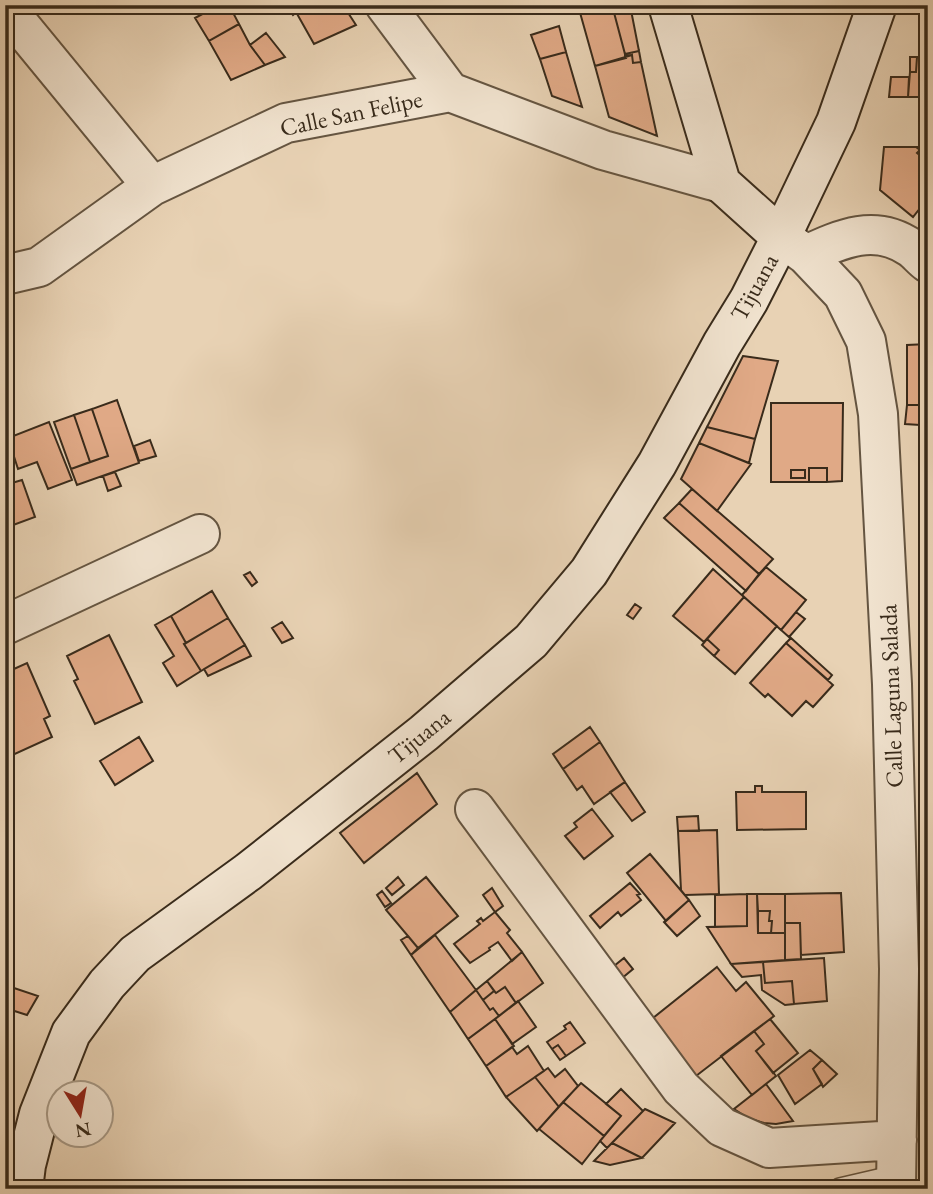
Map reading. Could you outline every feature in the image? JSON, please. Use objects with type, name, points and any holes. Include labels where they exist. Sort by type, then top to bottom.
[{"type":"street","points":[[385,5],[450,92]]},
{"type":"street","points":[[668,5],[720,183]]},
{"type":"street","name":"Tijuana","points":[[23,1189],[39,1114],[66,1045],[71,1033],[107,984],[135,954],[248,872],[424,733],[531,641],[589,572],[657,464],[748,300],[794,246],[877,5]]},
{"type":"street","points":[[5,7],[152,186]]},
{"type":"street","name":"Calle San Felipe","points":[[5,275],[39,267],[152,186],[286,123],[450,92],[603,150],[720,183]]},
{"type":"street","name":"Calle Laguna Salada","points":[[720,183],[794,246],[843,294],[866,341],[878,414],[892,684],[913,980],[896,1168]]},
{"type":"street","points":[[794,246],[863,235],[885,236],[911,248],[928,263]]},
{"type":"street","points":[[5,625],[200,534]]},
{"type":"street","points":[[475,809],[681,1088],[722,1127],[769,1148],[896,1168]]},
{"type":"lane","points":[[840,1189],[896,1168]]},
{"type":"building","points":[[219,5],[220,8],[229,5],[239,24],[209,41],[195,18]]},
{"type":"building","points":[[286,5],[305,5],[293,15]]},
{"type":"building","points":[[305,5],[343,5],[356,25],[314,44],[296,12]]},
{"type":"building","points":[[593,5],[612,5],[626,58],[595,66],[579,9]]},
{"type":"building","points":[[612,5],[630,5],[639,51],[625,54]]},
{"type":"building","points":[[239,24],[265,65],[231,80],[209,41]]},
{"type":"building","points":[[559,26],[566,52],[540,59],[531,35]]},
{"type":"building","points":[[266,33],[285,57],[265,65],[250,45]]},
{"type":"building","points":[[639,51],[641,62],[633,63],[632,55],[625,56],[625,54]]},
{"type":"building","points":[[566,52],[582,107],[552,96],[540,59]]},
{"type":"building","points":[[632,55],[633,63],[641,62],[657,136],[609,117],[595,66]]},
{"type":"building","points":[[910,57],[917,57],[916,72],[910,72]]},
{"type":"building","points":[[917,57],[928,58],[928,97],[908,97],[910,72],[916,72]]},
{"type":"building","points":[[891,77],[909,77],[908,97],[889,97]]},
{"type":"building","points":[[884,147],[916,147],[920,150],[917,153],[928,162],[928,198],[913,217],[880,190]]},
{"type":"building","points":[[916,147],[928,147],[928,162],[917,153],[920,150]]},
{"type":"building","points":[[928,344],[928,405],[907,405],[907,345]]},
{"type":"building","points":[[743,356],[778,361],[755,439],[707,427]]},
{"type":"building","points":[[117,400],[139,463],[77,485],[71,469],[108,456],[92,409]]},
{"type":"building","points":[[771,403],[843,403],[842,481],[827,482],[827,468],[809,468],[809,482],[771,482]],"holes":[[[791,470],[805,470],[805,478],[791,478]]]},
{"type":"building","points":[[907,405],[922,405],[920,425],[905,424]]},
{"type":"building","points":[[92,409],[108,456],[90,462],[74,415]]},
{"type":"building","points":[[74,415],[90,462],[71,469],[54,422]]},
{"type":"building","points":[[49,422],[72,480],[48,489],[37,462],[18,469],[8,438]]},
{"type":"building","points":[[707,427],[755,439],[749,463],[699,443]]},
{"type":"building","points":[[150,440],[156,456],[139,461],[134,446]]},
{"type":"building","points":[[699,443],[751,464],[717,511],[681,479]]},
{"type":"building","points":[[809,468],[827,468],[827,482],[809,482]]},
{"type":"building","points":[[791,470],[805,470],[805,478],[791,478]]},
{"type":"building","points":[[115,472],[121,486],[108,491],[103,476]]},
{"type":"building","points":[[22,480],[35,517],[5,528],[5,485]]},
{"type":"building","points":[[692,489],[773,559],[759,574],[679,503]]},
{"type":"building","points":[[679,503],[759,574],[746,591],[664,518]]},
{"type":"building","points":[[766,567],[806,600],[781,630],[742,595]]},
{"type":"building","points":[[713,569],[744,597],[704,642],[673,616]]},
{"type":"building","points":[[250,572],[257,582],[252,586],[244,575]]},
{"type":"building","points":[[212,591],[228,618],[186,643],[171,616]]},
{"type":"building","points":[[744,597],[777,626],[735,674],[714,656],[719,650],[707,639]]},
{"type":"building","points":[[635,604],[641,608],[633,619],[627,615]]},
{"type":"building","points":[[796,612],[805,619],[789,637],[781,630]]},
{"type":"building","points":[[171,616],[201,671],[177,686],[163,663],[174,656],[155,625]]},
{"type":"building","points":[[228,618],[245,645],[201,671],[184,644]]},
{"type":"building","points":[[282,622],[293,638],[282,643],[272,628]]},
{"type":"building","points":[[109,635],[142,702],[95,724],[74,681],[78,679],[67,656]]},
{"type":"building","points":[[791,638],[832,675],[828,680],[786,643]]},
{"type":"building","points":[[707,639],[719,650],[714,656],[702,645]]},
{"type":"building","points":[[786,643],[833,685],[813,707],[806,701],[792,716],[768,694],[765,697],[750,683]]},
{"type":"building","points":[[245,645],[251,656],[208,676],[204,669]]},
{"type":"building","points":[[27,663],[50,716],[44,719],[52,737],[6,758],[5,673]]},
{"type":"building","points":[[590,727],[600,742],[563,769],[553,754]]},
{"type":"building","points":[[139,737],[153,761],[115,785],[100,761]]},
{"type":"building","points":[[600,742],[625,782],[594,804],[582,786],[577,790],[563,769]]},
{"type":"building","points":[[417,773],[437,804],[364,863],[340,833]]},
{"type":"building","points":[[625,782],[645,812],[632,821],[610,792]]},
{"type":"building","points":[[755,786],[762,786],[762,792],[806,792],[806,829],[737,830],[736,792],[755,792]]},
{"type":"building","points":[[592,809],[613,836],[584,859],[565,836],[577,827],[574,823]]},
{"type":"building","points":[[698,816],[699,831],[678,831],[677,817]]},
{"type":"building","points":[[717,830],[719,894],[685,895],[681,890],[678,831]]},
{"type":"building","points":[[650,854],[689,900],[666,921],[627,873]]},
{"type":"building","points":[[398,877],[404,885],[392,895],[386,888]]},
{"type":"building","points":[[426,877],[458,916],[418,948],[386,910]]},
{"type":"building","points":[[630,883],[640,894],[637,895],[641,900],[621,916],[618,912],[600,928],[590,916]]},
{"type":"building","points":[[492,888],[503,906],[495,912],[483,895]]},
{"type":"building","points":[[382,891],[391,903],[385,907],[377,895]]},
{"type":"building","points":[[841,893],[844,952],[801,955],[800,923],[785,923],[785,894]]},
{"type":"building","points":[[747,894],[747,926],[715,927],[715,895]]},
{"type":"building","points":[[747,894],[757,894],[758,933],[785,933],[785,960],[731,964],[707,927],[747,926]]},
{"type":"building","points":[[757,894],[785,894],[785,933],[771,933],[770,911],[758,911]]},
{"type":"building","points":[[689,900],[700,916],[677,936],[664,922]]},
{"type":"building","points":[[758,911],[770,911],[771,933],[758,933]]},
{"type":"building","points":[[495,912],[510,930],[507,933],[522,952],[512,961],[498,942],[470,963],[454,944],[480,924],[477,921],[481,918],[483,921]]},
{"type":"building","points":[[785,923],[800,923],[801,959],[785,960]]},
{"type":"building","points":[[435,935],[476,990],[450,1012],[411,955]]},
{"type":"building","points":[[408,936],[418,948],[411,955],[401,940]]},
{"type":"building","points":[[522,952],[543,983],[516,1003],[505,987],[496,993],[487,981]]},
{"type":"building","points":[[624,958],[633,969],[621,979],[614,966]]},
{"type":"building","points":[[824,958],[827,1001],[794,1004],[792,981],[765,983],[763,962]]},
{"type":"building","points":[[763,962],[765,983],[792,981],[794,1004],[785,1005],[762,990],[761,975],[742,977],[731,964]]},
{"type":"building","points":[[717,967],[736,991],[746,982],[774,1016],[696,1076],[648,1022]]},
{"type":"building","points":[[487,981],[494,991],[483,1000],[476,990]]},
{"type":"building","points":[[5,985],[38,996],[27,1015],[5,1008]]},
{"type":"building","points":[[505,987],[516,1003],[499,1016],[493,1008],[490,1010],[483,1000],[494,991],[496,993]]},
{"type":"building","points":[[476,990],[490,1010],[493,1008],[499,1016],[468,1039],[450,1012]]},
{"type":"building","points":[[518,1001],[536,1027],[512,1044],[495,1019]]},
{"type":"building","points":[[495,1019],[514,1046],[486,1066],[468,1039]]},
{"type":"building","points":[[770,1019],[798,1053],[773,1073],[756,1051],[764,1044],[754,1031]]},
{"type":"building","points":[[570,1022],[585,1043],[566,1056],[558,1045],[552,1049],[547,1042],[566,1029],[564,1026]]},
{"type":"building","points":[[754,1031],[764,1044],[756,1051],[776,1076],[752,1095],[721,1056]]},
{"type":"building","points":[[558,1045],[566,1056],[560,1060],[552,1049]]},
{"type":"building","points":[[528,1046],[544,1071],[506,1097],[486,1066],[512,1047],[517,1054]]},
{"type":"building","points":[[810,1050],[822,1060],[813,1069],[822,1084],[795,1104],[778,1075]]},
{"type":"building","points":[[822,1060],[837,1074],[823,1087],[813,1069]]},
{"type":"building","points":[[548,1068],[555,1077],[565,1069],[578,1086],[559,1107],[535,1077]]},
{"type":"building","points":[[535,1077],[559,1107],[537,1131],[506,1097]]},
{"type":"building","points":[[581,1083],[621,1116],[604,1136],[563,1102]]},
{"type":"building","points":[[766,1084],[793,1121],[764,1123],[748,1118],[734,1109]]},
{"type":"building","points":[[621,1089],[643,1111],[607,1148],[600,1141],[621,1116],[606,1104]]},
{"type":"building","points":[[563,1102],[604,1136],[582,1164],[539,1129]]},
{"type":"building","points":[[645,1109],[675,1123],[642,1158],[612,1143]]},
{"type":"building","points":[[612,1143],[642,1158],[610,1165],[594,1161]]}]
